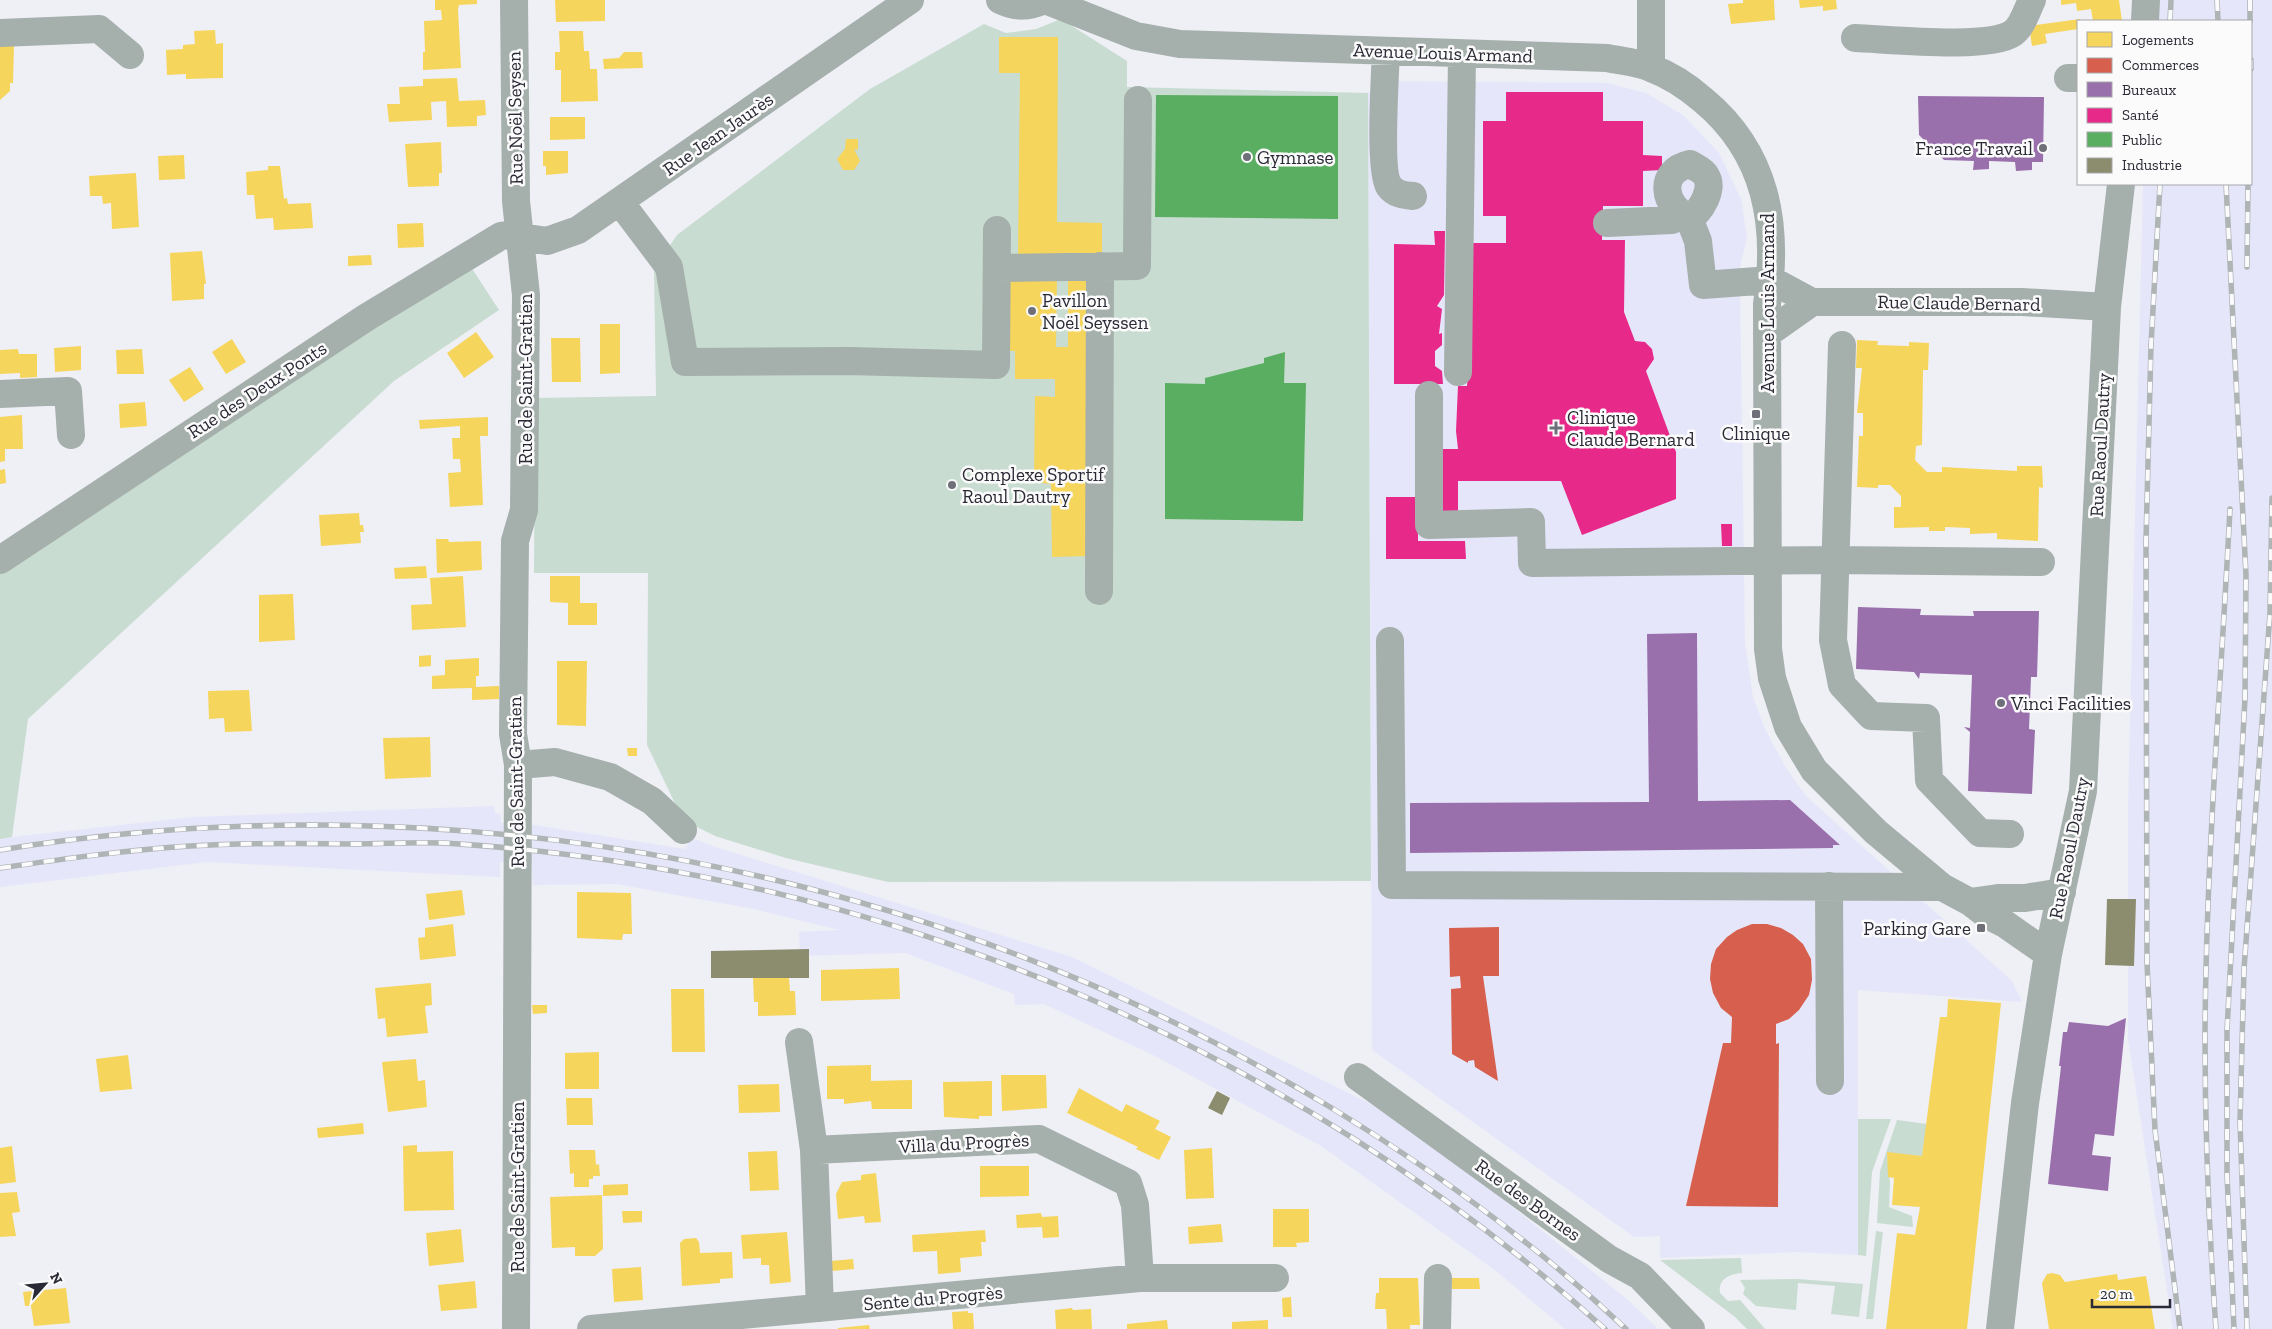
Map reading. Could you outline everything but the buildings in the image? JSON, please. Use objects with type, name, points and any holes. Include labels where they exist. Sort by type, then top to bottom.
[{"type":"street","name":"Rue Noël Seysen","points":[[514,0],[516,201],[520,237]]},
{"type":"street","points":[[1000,0],[1021,6],[1033,5],[1045,0]]},
{"type":"street","name":"Avenue Louis Armand","points":[[1045,0],[1136,36],[1180,44],[1606,58],[1650,67],[1690,88],[1730,125],[1744,144],[1763,184],[1768,211],[1770,280],[1767,304],[1768,649],[1772,678],[1788,727],[1814,770],[1876,832],[1942,887],[1970,902],[1986,915],[2005,924],[2048,954]]},
{"type":"street","name":"Avenue Louis Armand","points":[[1090,0],[1136,36]]},
{"type":"street","points":[[1650,67],[1651,0]]},
{"type":"street","points":[[1855,38],[1951,42],[2001,38],[2017,30],[2032,0]]},
{"type":"street","points":[[2145,20],[2146,0]]},
{"type":"street","name":"Rue Jean Jaurès","points":[[520,237],[547,241],[578,230],[911,1]]},
{"type":"street","points":[[0,33],[99,29],[130,55]]},
{"type":"street","points":[[1386,51],[1384,165],[1388,185],[1400,195],[1413,196]]},
{"type":"street","points":[[1458,372],[1462,54]]},
{"type":"street","points":[[996,268],[1137,266],[1138,100]]},
{"type":"street","name":"Rue Raoul Dautry","points":[[2000,1329],[2025,1103],[2048,954],[2083,791],[2107,307],[2121,185]]},
{"type":"street","points":[[620,202],[669,267],[685,362],[850,361],[996,365],[997,230]]},
{"type":"street","points":[[1606,222],[1672,220],[1685,216],[1698,240],[1703,285],[1770,280]]},
{"type":"street","name":"Rue des Deux Ponts","points":[[0,560],[367,317],[501,236],[520,237]]},
{"type":"street","name":"Rue de Saint-Gratien","points":[[516,1329],[518,765],[513,734],[515,541],[524,510],[526,294],[520,237]]},
{"type":"street","points":[[1099,591],[1100,266]]},
{"type":"street","name":"Rue Claude Bernard","points":[[1770,280],[1812,302],[2022,302],[2107,307]]},
{"type":"street","points":[[1767,334],[1812,302]]},
{"type":"street","points":[[1842,345],[1833,640],[1842,685],[1871,716],[1926,718],[1929,780],[1980,833],[2010,834]]},
{"type":"street","points":[[0,394],[68,391],[71,436]]},
{"type":"street","points":[[1428,395],[1429,524],[1531,522],[1532,563],[1769,560],[2041,562]]},
{"type":"street","points":[[1390,641],[1392,885],[1942,887]]},
{"type":"street","points":[[518,765],[555,762],[610,777],[652,801],[684,830]]},
{"type":"street","points":[[1829,886],[1830,1080]]},
{"type":"street","points":[[1970,902],[1998,898],[2025,898],[2062,892]]},
{"type":"street","points":[[799,1042],[814,1150],[820,1308]]},
{"type":"street","name":"Rue des Bornes","points":[[1358,1077],[1609,1259],[1640,1276],[1691,1329]]},
{"type":"street","name":"Villa du Progrès","points":[[814,1150],[1039,1139],[1128,1183],[1135,1205],[1140,1278]]},
{"type":"street","name":"Sente du Progrès","points":[[591,1329],[1140,1278],[1274,1278]]},
{"type":"street","points":[[1437,1329],[1438,1278]]},
{"type":"shaded area","points":[[2154,0],[2272,0],[2272,1329],[2173,1329],[2128,1039],[2128,806],[2143,185],[2252,185],[2252,20],[2153,20]]},
{"type":"shaded area","points":[[1374,81],[1607,83],[1646,93],[1683,115],[1719,153],[1741,199],[1747,238],[1741,262],[1740,283],[1745,643],[1753,697],[1765,729],[1786,768],[1806,796],[2012,981],[2022,1002],[1858,990],[1858,1255],[1798,1252],[1660,1258],[1660,1236],[1634,1237],[1372,1050],[1368,93],[1373,92]]},
{"type":"shaded area","points":[[494,806],[495,813],[500,814],[501,823],[528,824],[685,849],[692,838],[715,847],[1072,957],[1373,1105],[1484,1184],[1628,1300],[1658,1329],[1565,1329],[1496,1271],[1321,1146],[1153,1055],[1044,1004],[1015,1005],[1014,994],[905,953],[800,956],[799,932],[839,930],[754,909],[616,884],[533,885],[532,864],[500,862],[500,877],[207,862],[0,887],[0,839],[12,837],[193,817]]},
{"type":"green space","name":"Complexe Sportif Raoul Dautry","points":[[1061,19],[1127,61],[1127,87],[1368,93],[1371,881],[888,882],[786,858],[715,836],[683,820],[647,745],[648,573],[534,573],[535,398],[656,396],[654,269],[677,235],[870,89],[984,24],[1006,33],[1036,29]]},
{"type":"green space","points":[[471,267],[499,310],[394,381],[28,719],[12,837],[0,839],[0,572],[373,327]]},
{"type":"green space","points":[[1858,1119],[1891,1119],[1872,1172],[1866,1256],[1858,1255]]},
{"type":"green space","points":[[1897,1120],[1927,1124],[1922,1156],[1887,1153],[1890,1183],[1889,1207],[1912,1216],[1913,1227],[1877,1223],[1880,1171]]},
{"type":"green space","points":[[1876,1231],[1883,1232],[1873,1319],[1866,1319]]},
{"type":"green space","points":[[1741,1258],[1742,1273],[1725,1278],[1721,1284],[1720,1293],[1728,1301],[1740,1300],[1765,1329],[1747,1329],[1735,1317],[1660,1260]]},
{"type":"green space","points":[[1798,1279],[1863,1284],[1859,1317],[1831,1314],[1835,1286],[1798,1283],[1796,1310],[1756,1306],[1743,1294],[1745,1288],[1740,1280]]},
{"type":"railway","points":[[2170,20],[2171,0]]},
{"type":"railway","points":[[2217,0],[2218,20]]},
{"type":"railway","points":[[2250,0],[2250,20]]},
{"type":"railway","points":[[2160,185],[2151,345],[2146,541],[2147,963],[2155,1130],[2180,1329]]},
{"type":"railway","points":[[2226,185],[2246,575],[2245,698],[2227,1030],[2227,1175],[2234,1329]]},
{"type":"railway","points":[[2247,267],[2248,185]]},
{"type":"railway","points":[[2247,1329],[2240,1121],[2244,969],[2270,613],[2272,498]]},
{"type":"railway","points":[[2216,1329],[2209,1220],[2205,1036],[2206,970],[2211,838],[2230,509]]},
{"type":"railway","points":[[0,850],[172,830],[345,825],[517,836],[688,861],[856,901],[1019,956],[1178,1024],[1330,1107],[1408,1157],[1484,1210],[1557,1267],[1626,1329]]},
{"type":"railway","points":[[0,868],[118,852],[190,846],[231,844],[446,843],[616,861],[771,892],[924,935],[1072,991],[1216,1059],[1353,1138],[1483,1228],[1605,1329]]},
{"type":"place","name":"France Travail","points":[[2043,148]]},
{"type":"place","name":"Gymnase","points":[[1247,157]]},
{"type":"place","name":"Pavillon Noël Seyssen","points":[[1032,311]]},
{"type":"place","name":"Clinique","points":[[1756,414]]},
{"type":"place","name":"Clinique Claude Bernard","points":[[1556,428]]},
{"type":"place","name":"Complexe Sportif Raoul Dautry","points":[[952,485]]},
{"type":"place","name":"Vinci Facilities","points":[[2001,703]]},
{"type":"place","name":"Parking Gare","points":[[1981,928]]}]
